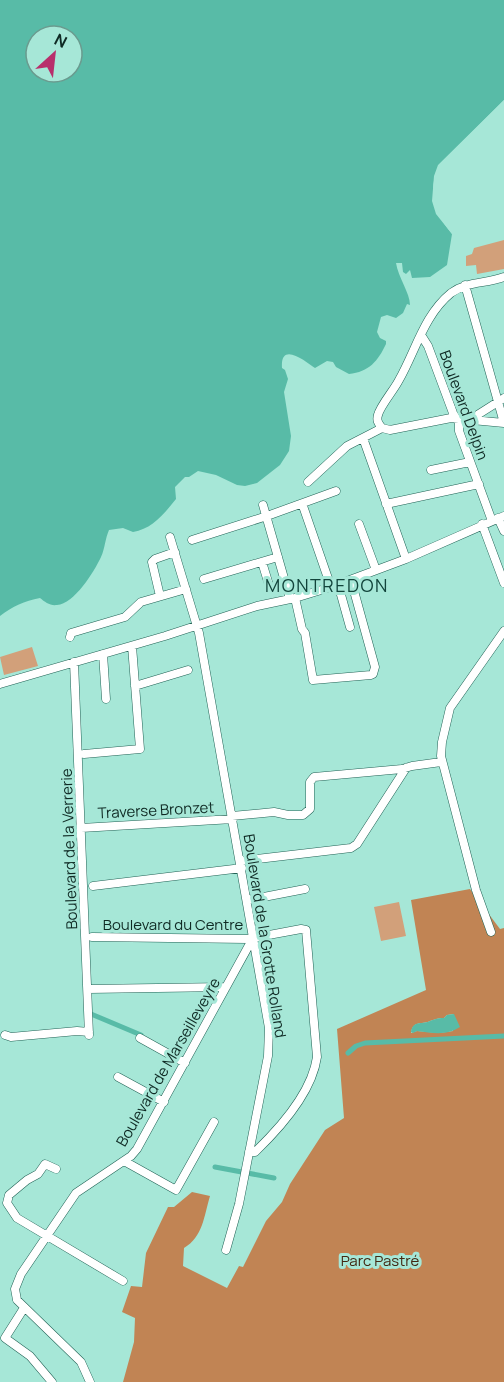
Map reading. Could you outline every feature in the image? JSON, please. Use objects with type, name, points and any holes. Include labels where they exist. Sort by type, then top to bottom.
[{"type":"street","points":[[382,428],[378,422],[378,414],[399,380],[427,322],[441,302],[465,285],[503,278]]},
{"type":"street","points":[[308,482],[346,447],[382,428],[390,429],[456,418],[504,423],[501,400],[465,285]]},
{"type":"street","name":"Boulevard Delpin","points":[[421,335],[428,346],[459,423],[459,431],[479,484],[504,531]]},
{"type":"street","points":[[471,419],[501,400]]},
{"type":"street","points":[[363,438],[406,559]]},
{"type":"street","points":[[431,470],[470,462]]},
{"type":"street","points":[[386,504],[479,484]]},
{"type":"street","points":[[192,540],[336,491]]},
{"type":"street","points":[[263,505],[278,557],[305,633],[314,680],[371,675],[375,670],[351,580]]},
{"type":"street","points":[[303,506],[350,627]]},
{"type":"street","points":[[0,684],[132,646],[257,606],[334,586],[406,559],[498,518]]},
{"type":"street","points":[[359,524],[376,570]]},
{"type":"street","points":[[482,524],[504,583]]},
{"type":"street","name":"Boulevard de la Grotte Rolland","points":[[170,537],[197,626],[248,900],[270,1040],[239,1204],[226,1250]]},
{"type":"street","points":[[160,596],[152,562],[155,558],[175,552]]},
{"type":"street","points":[[204,579],[278,557]]},
{"type":"street","points":[[262,562],[269,585]]},
{"type":"street","points":[[70,637],[71,633],[125,617],[141,603],[186,589]]},
{"type":"street","points":[[491,932],[476,890],[441,762],[442,742],[450,708],[504,632]]},
{"type":"street","points":[[84,754],[140,749],[132,646]]},
{"type":"street","points":[[103,654],[106,699]]},
{"type":"street","name":"Boulevard de la Verrerie","points":[[6,1035],[11,1037],[40,1034],[87,1034],[88,989],[74,662]]},
{"type":"street","points":[[135,686],[188,670]]},
{"type":"street","points":[[93,886],[351,848],[357,844],[406,768],[441,762]]},
{"type":"street","name":"Traverse Bronzet","points":[[81,828],[232,818],[274,812],[288,816],[303,814],[308,811],[310,782],[314,777],[406,768]]},
{"type":"street","points":[[248,900],[305,889]]},
{"type":"street","name":"Boulevard du Centre","points":[[92,937],[254,938],[306,930],[317,1057],[315,1068],[292,1109],[272,1135],[255,1152],[249,1152]]},
{"type":"street","name":"Boulevard de Marseilleveyre","points":[[24,1308],[17,1300],[15,1289],[21,1274],[79,1190],[124,1161],[137,1149],[254,938]]},
{"type":"street","points":[[88,989],[226,987]]},
{"type":"street","points":[[140,1038],[185,1063]]},
{"type":"street","points":[[118,1077],[164,1102]]},
{"type":"street","points":[[124,1161],[176,1190],[214,1122]]},
{"type":"street","points":[[56,1169],[45,1164],[38,1174],[10,1192],[7,1200],[9,1206],[19,1221],[123,1281]]},
{"type":"street","points":[[52,1382],[32,1358],[3,1337],[24,1308],[81,1362],[90,1382]]},
{"type":"shaded area","points":[[0,0],[504,0],[504,100],[439,165],[433,184],[437,210],[452,234],[447,265],[430,277],[412,278],[410,270],[406,274],[403,272],[402,263],[396,263],[410,305],[407,304],[403,313],[396,318],[387,315],[381,317],[377,332],[386,344],[380,356],[362,371],[349,374],[336,367],[333,362],[327,361],[315,368],[301,358],[285,355],[282,368],[288,379],[284,392],[291,436],[289,451],[280,465],[257,483],[245,486],[198,471],[185,477],[175,487],[176,499],[152,524],[133,532],[123,528],[109,530],[98,563],[83,586],[70,599],[54,605],[40,598],[9,609],[0,616]]},
{"type":"shaded area","points":[[504,240],[504,269],[477,274],[476,265],[466,266],[466,256],[472,254],[474,248]]},
{"type":"shaded area","points":[[32,647],[38,666],[4,675],[0,657]]},
{"type":"shaded area","points":[[399,902],[406,936],[381,941],[374,907]]},
{"type":"shaded area","points":[[454,1014],[460,1027],[455,1030],[439,1033],[411,1032],[416,1024]]},
{"type":"green space","name":"Parc Pastré","points":[[470,889],[500,929],[504,928],[504,1382],[123,1382],[134,1342],[135,1318],[122,1312],[131,1286],[142,1287],[146,1253],[168,1207],[174,1207],[192,1192],[210,1196],[199,1232],[184,1248],[183,1266],[227,1288],[239,1266],[243,1267],[266,1221],[282,1202],[290,1184],[325,1130],[344,1118],[337,1029],[426,990],[411,900]],"holes":[[[454,1014],[453,1031],[439,1033],[417,1031],[411,1033],[416,1025]]]},
{"type":"pier","points":[[504,100],[504,104],[441,167],[436,177],[435,200],[439,212],[455,233],[452,234],[436,214],[432,201],[434,176],[438,165]]},
{"type":"waterway","points":[[91,1014],[141,1035]]},
{"type":"waterway","points":[[348,1053],[356,1046],[365,1043],[504,1036]]},
{"type":"waterway","points":[[215,1167],[274,1178]]},
{"type":"district","name":"MONTREDON","points":[[327,585]]}]
